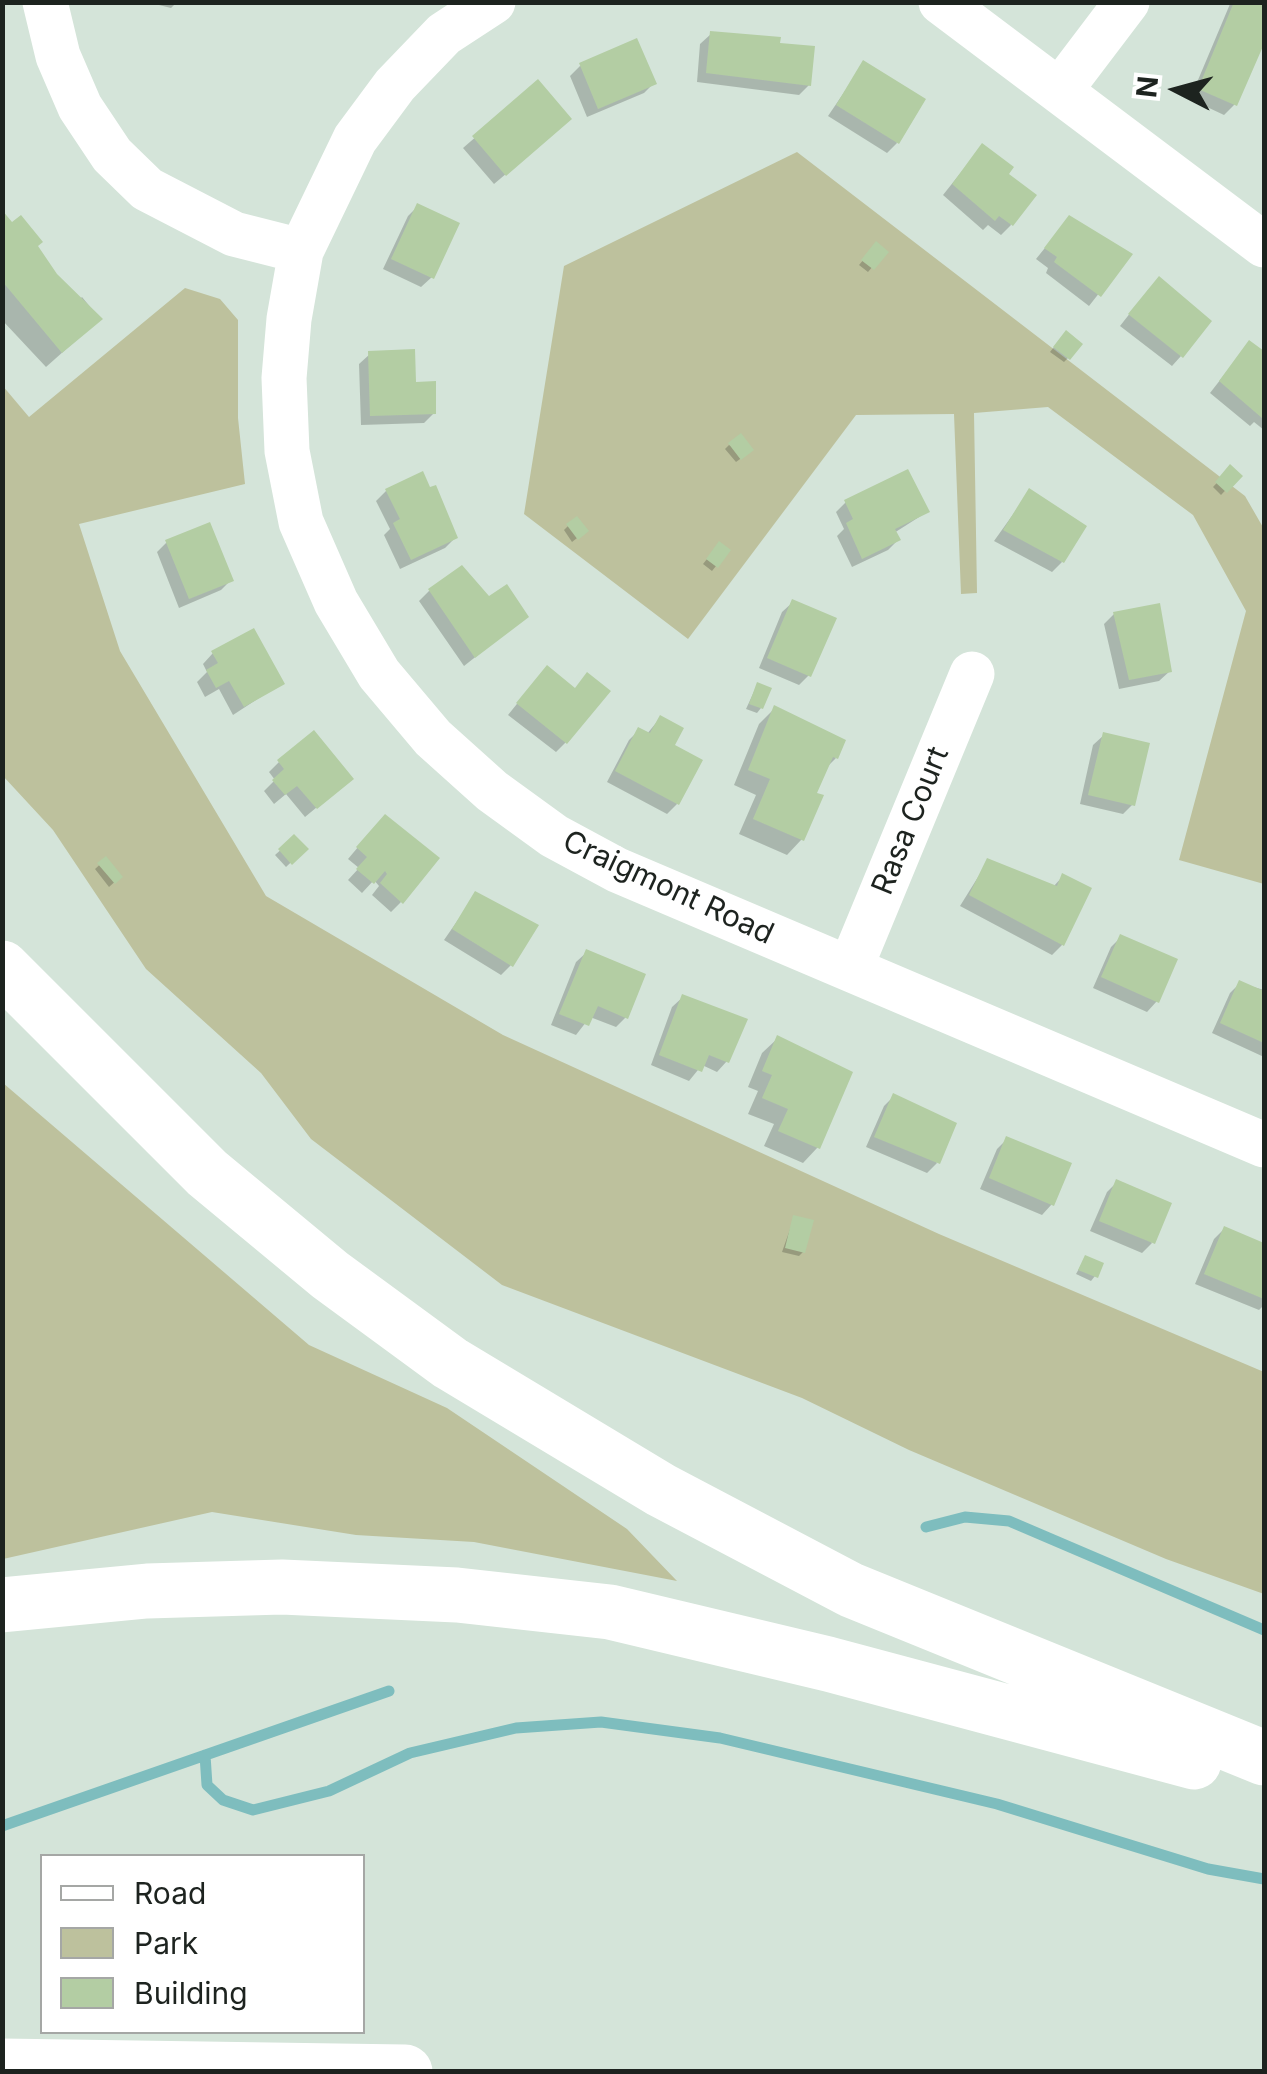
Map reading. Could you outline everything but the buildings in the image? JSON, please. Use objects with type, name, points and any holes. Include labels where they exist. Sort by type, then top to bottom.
[{"type":"highway","points":[[2,968],[207,1174],[330,1274],[467,1373],[661,1490],[850,1590],[1264,1758]]},
{"type":"highway","points":[[2,1605],[147,1591],[282,1587],[457,1595],[610,1612],[828,1664],[1264,1781]]},
{"type":"highway","points":[[2,2066],[405,2072]]},
{"type":"street","points":[[45,2],[58,56],[80,107],[112,155],[135,178],[193,216],[234,234],[301,251]]},
{"type":"street","name":"Craigmont Road","points":[[492,2],[444,34],[395,85],[356,139],[301,251],[288,319],[284,378],[287,451],[301,522],[336,602],[380,674],[433,738],[492,791],[554,836],[617,870],[1264,1145]]},
{"type":"street","points":[[941,2],[1264,245]]},
{"type":"street","points":[[1060,88],[1127,2]]},
{"type":"street","name":"Rasa Court","points":[[850,969],[972,674]]},
{"type":"green space","points":[[797,152],[1245,496],[1264,529],[1264,884],[1179,860],[1246,611],[1193,515],[1048,407],[974,413],[977,593],[961,594],[954,414],[856,415],[688,639],[524,514],[564,266]]},
{"type":"green space","points":[[185,288],[220,299],[238,320],[238,418],[245,484],[79,524],[120,651],[266,896],[503,1035],[939,1234],[1264,1372],[1264,1594],[1166,1559],[909,1450],[802,1398],[502,1285],[311,1139],[261,1073],[146,969],[53,830],[3,776],[2,385],[29,417]]},
{"type":"green space","points":[[3,1083],[309,1345],[447,1408],[627,1529],[677,1581],[474,1542],[356,1535],[212,1512],[3,1559]]},
{"type":"waterway","points":[[926,1527],[965,1517],[1009,1521],[1264,1630]]},
{"type":"waterway","points":[[2,1826],[389,1691]]},
{"type":"waterway","points":[[205,1755],[207,1785],[223,1800],[253,1810],[329,1791],[410,1753],[516,1728],[601,1722],[720,1738],[997,1804],[1208,1869],[1264,1879]]}]
